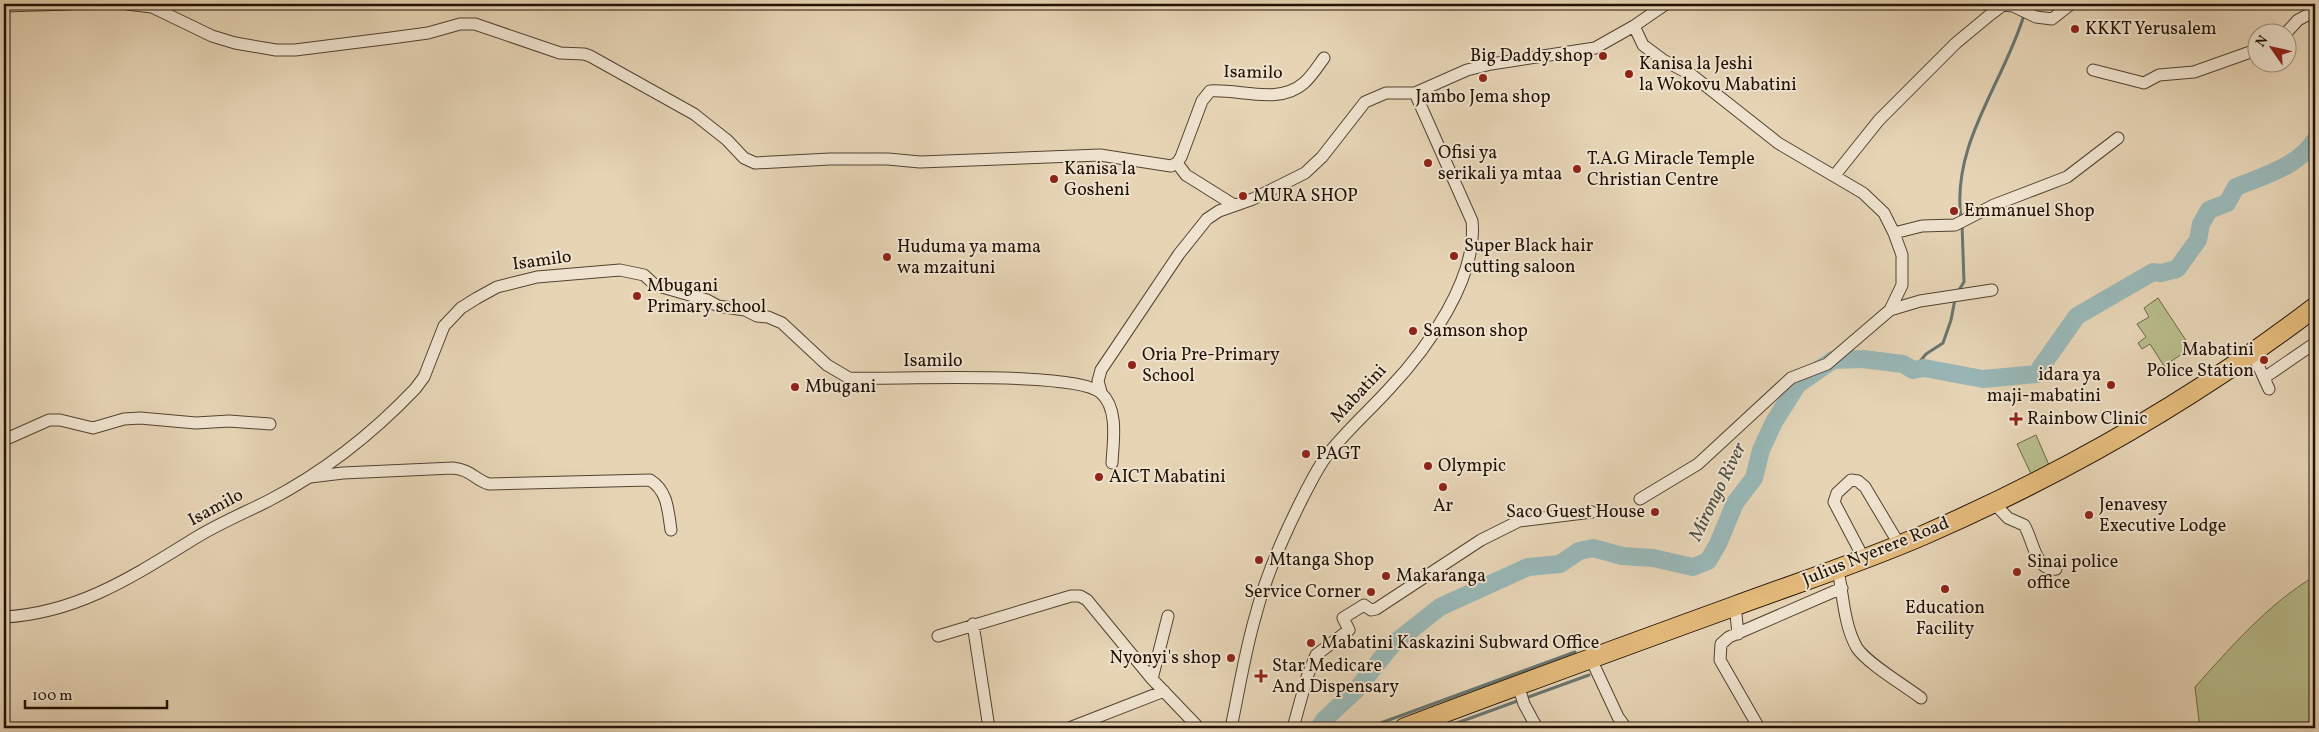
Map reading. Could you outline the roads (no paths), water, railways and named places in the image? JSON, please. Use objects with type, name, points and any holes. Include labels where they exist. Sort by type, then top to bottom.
[{"type":"highway","name":"Julius Nyerere Road","points":[[1404,728],[1521,695],[1591,659],[1735,605],[1838,570],[1993,502],[2085,456],[2161,414],[2253,354],[2315,307]]},
{"type":"street","points":[[4,6],[70,4]]},
{"type":"street","points":[[127,4],[152,7],[212,36],[235,43],[276,50],[295,50],[391,38],[428,33],[460,24],[475,24],[560,53],[590,56],[694,114],[727,140],[744,158],[755,163],[830,159],[888,159],[920,162],[1083,156],[1125,158],[1164,166],[1177,163],[1186,175],[1234,205]]},
{"type":"street","points":[[1112,462],[1114,439],[1112,416],[1098,381],[1101,370],[1179,254],[1207,219],[1219,211],[1282,185],[1315,165],[1365,102],[1386,93],[1415,92],[1467,70],[1491,64],[1595,48],[1634,26],[1666,4]]},
{"type":"street","points":[[1835,175],[1886,113],[1956,43],[1991,14],[2003,6],[2013,6],[2036,17],[2052,19],[2071,4]]},
{"type":"street","points":[[2296,22],[2315,11]]},
{"type":"street","points":[[1634,26],[1643,45],[1663,60],[1692,75],[1778,143],[1835,175],[1875,202],[1884,213],[1894,233],[1902,255],[1903,270],[1902,285],[1890,310],[1827,364],[1791,378],[1698,464],[1640,498]]},
{"type":"street","points":[[2093,70],[2144,82],[2159,76],[2194,72],[2246,54]]},
{"type":"street","name":"Isamilo","points":[[1177,163],[1182,157],[1202,101],[1210,90],[1253,94],[1282,94],[1292,91],[1306,81],[1324,58]]},
{"type":"street","name":"Mabatini","points":[[1231,728],[1256,613],[1269,572],[1301,501],[1324,459],[1390,388],[1426,345],[1462,283],[1469,262],[1474,238],[1472,221],[1415,92]]},
{"type":"street","points":[[1894,233],[1922,226],[1955,224],[1994,205],[2067,177],[2118,138]]},
{"type":"street","name":"Isamilo","points":[[4,617],[42,612],[82,601],[159,561],[197,536],[268,501],[308,477],[346,450],[415,389],[424,377],[439,335],[449,318],[497,287],[537,277],[620,270],[644,275],[655,285],[706,300],[718,306],[745,310],[757,316],[768,317],[782,323],[826,365],[849,378],[1044,380],[1078,385],[1101,392]]},
{"type":"street","points":[[1890,310],[1920,301],[1992,290]]},
{"type":"street","points":[[2264,378],[2315,343]]},
{"type":"street","points":[[2253,354],[2269,389]]},
{"type":"street","points":[[4,440],[49,420],[60,420],[93,428],[124,419],[140,418],[196,423],[229,421],[270,424]]},
{"type":"street","points":[[308,477],[342,473],[453,468],[471,472],[489,484],[650,480],[657,484],[663,492],[671,530]]},
{"type":"street","points":[[1864,559],[1834,502],[1837,493],[1851,480],[1858,480],[1866,487],[1899,544]]},
{"type":"street","points":[[1993,502],[2008,518],[2024,525],[2042,565],[2051,570],[2056,569]]},
{"type":"street","points":[[1293,728],[1307,677],[1316,655],[1349,630],[1342,618],[1364,605],[1370,610],[1376,609],[1481,540],[1519,521],[1592,512]]},
{"type":"street","points":[[1838,570],[1850,633],[1858,649],[1866,658],[1921,698]]},
{"type":"street","points":[[1759,728],[1720,660],[1721,644],[1729,637],[1842,588]]},
{"type":"street","points":[[938,636],[1071,596],[1080,596],[1088,600],[1152,679],[1199,728]]},
{"type":"street","points":[[1735,605],[1738,634]]},
{"type":"street","points":[[1152,679],[1168,616]]},
{"type":"street","points":[[973,624],[989,728]]},
{"type":"street","points":[[1591,659],[1618,717],[1626,728]]},
{"type":"street","points":[[1069,728],[1164,691]]},
{"type":"street","points":[[1521,695],[1537,728]]},
{"type":"waterway","points":[[1961,218],[1960,191],[1964,164],[1971,139],[2015,40],[2024,15]]},
{"type":"waterway","name":"Mirongo River","points":[[1319,728],[1324,720],[1356,690],[1392,645],[1440,607],[1528,567],[1560,564],[1579,551],[1593,548],[1622,556],[1653,558],[1693,567],[1708,561],[1718,544],[1735,503],[1754,478],[1761,450],[1774,422],[1798,384],[1833,360],[1863,359],[1903,364],[1913,370],[1924,368],[1983,379],[2036,374],[2077,316],[2153,272],[2161,273],[2177,269],[2198,240],[2201,224],[2209,210],[2227,203],[2236,187],[2280,169],[2300,157],[2315,140]]},
{"type":"waterway","points":[[1957,293],[1964,282],[1962,224]]},
{"type":"waterway","points":[[1913,370],[1926,354],[1943,343],[1951,320],[1955,299]]},
{"type":"waterway","points":[[1367,728],[1575,652]]},
{"type":"waterway","points":[[1443,728],[1589,675]]},
{"type":"place","name":"KKKT Yerusalem","points":[[2075,29]]},
{"type":"place","name":"Big Daddy shop","points":[[1603,56]]},
{"type":"place","name":"Kanisa la Jeshi la Wokovu Mabatini","points":[[1629,74]]},
{"type":"place","name":"Jambo Jema shop","points":[[1483,78]]},
{"type":"place","name":"Ofisi ya serikali ya mtaa","points":[[1428,163]]},
{"type":"place","name":"T.A.G Miracle Temple Christian Centre","points":[[1577,169]]},
{"type":"place","name":"Kanisa la Gosheni","points":[[1054,179]]},
{"type":"place","name":"MURA SHOP","points":[[1243,196]]},
{"type":"place","name":"Emmanuel Shop","points":[[1954,211]]},
{"type":"place","name":"Super Black hair cutting saloon","points":[[1454,256]]},
{"type":"place","name":"Huduma ya mama wa mzaituni","points":[[887,257]]},
{"type":"place","name":"Mbugani Primary school","points":[[637,296]]},
{"type":"place","name":"Samson shop","points":[[1413,331]]},
{"type":"place","name":"Mabatini Police Station","points":[[2264,360]]},
{"type":"place","name":"Oria Pre-Primary School","points":[[1132,365]]},
{"type":"place","name":"idara ya maji-mabatini","points":[[2111,385]]},
{"type":"place","name":"Mbugani","points":[[795,387]]},
{"type":"place","name":"Rainbow Clinic","points":[[2016,419]]},
{"type":"place","name":"PAGT","points":[[1306,454]]},
{"type":"place","name":"Olympic","points":[[1428,466]]},
{"type":"place","name":"AICT Mabatini","points":[[1099,477]]},
{"type":"place","name":"Ar","points":[[1443,487]]},
{"type":"place","name":"Saco Guest House","points":[[1655,512]]},
{"type":"place","name":"Jenavesy Executive Lodge","points":[[2089,515]]},
{"type":"place","name":"Mtanga Shop","points":[[1259,560]]},
{"type":"place","name":"Sinai police office","points":[[2017,572]]},
{"type":"place","name":"Makaranga","points":[[1386,576]]},
{"type":"place","name":"Education Facility","points":[[1945,589]]},
{"type":"place","name":"Service Corner","points":[[1371,592]]},
{"type":"place","name":"Mabatini Kaskazini Subward Office","points":[[1311,643]]},
{"type":"place","name":"Nyonyi's shop","points":[[1231,658]]},
{"type":"place","name":"Star Medicare And Dispensary","points":[[1261,676]]}]
